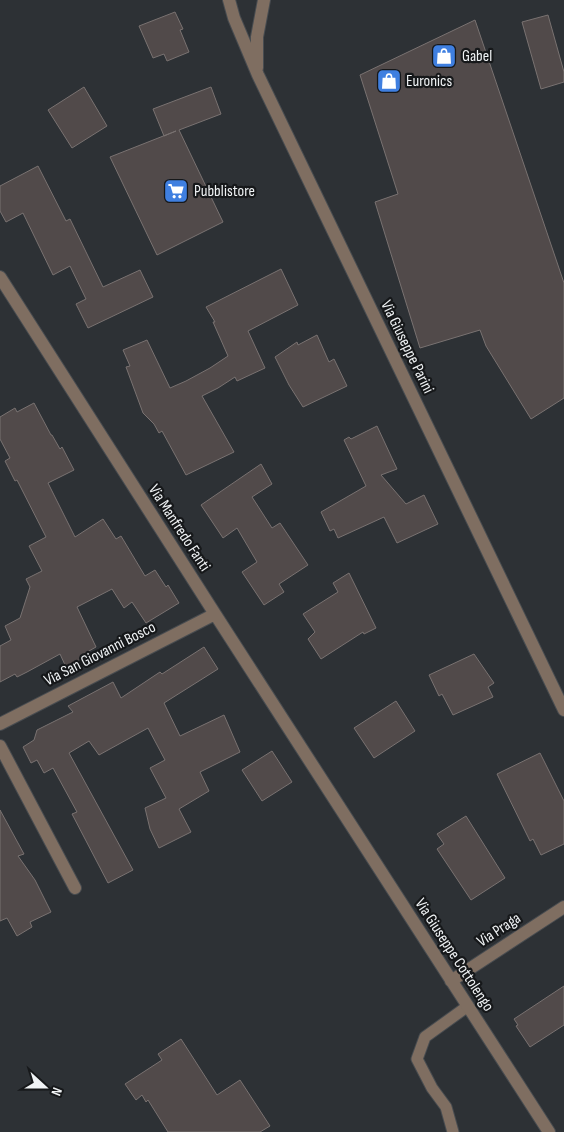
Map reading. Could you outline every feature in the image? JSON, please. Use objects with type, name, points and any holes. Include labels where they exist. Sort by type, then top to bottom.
[{"type":"street","name":"Via Giuseppe Parini","points":[[229,0],[234,18],[258,75],[564,710]]},
{"type":"street","points":[[258,75],[257,37],[264,0]]},
{"type":"street","name":"Via Manfredo Fanti","points":[[0,277],[332,795]]},
{"type":"street","name":"Via San Giovanni Bosco","points":[[0,724],[215,614]]},
{"type":"street","points":[[0,746],[75,888]]},
{"type":"street","name":"Via Giuseppe Cottolengo","points":[[332,795],[549,1132]]},
{"type":"street","name":"Via Praga","points":[[452,981],[564,907]]},
{"type":"lane","points":[[453,1132],[446,1108],[432,1088],[417,1059],[425,1037],[468,1006]]},
{"type":"building","points":[[175,12],[183,29],[180,30],[189,52],[167,61],[164,54],[153,58],[139,26]]},
{"type":"building","points":[[548,15],[564,72],[564,82],[541,89],[522,22]]},
{"type":"building","points":[[475,20],[564,283],[564,398],[531,419],[486,346],[480,330],[420,348],[375,202],[398,194],[360,75]]},
{"type":"building","points":[[84,87],[107,126],[72,148],[48,110]]},
{"type":"building","points":[[211,87],[221,114],[179,130],[223,222],[157,255],[110,157],[164,136],[153,109]]},
{"type":"building","points":[[38,166],[66,221],[70,219],[103,287],[140,270],[153,297],[88,328],[76,304],[86,299],[70,266],[53,275],[23,213],[6,222],[0,211],[0,186]]},
{"type":"building","points":[[281,269],[298,305],[248,331],[265,368],[237,381],[235,377],[202,396],[234,452],[186,475],[162,431],[159,433],[154,424],[143,413],[126,367],[130,366],[123,350],[147,340],[170,388],[186,381],[228,356],[213,322],[215,322],[206,307]]},
{"type":"building","points":[[317,335],[329,362],[334,359],[347,386],[303,407],[275,357],[297,342],[298,345]]},
{"type":"building","points":[[34,403],[51,435],[60,449],[62,447],[74,470],[48,483],[75,537],[103,519],[116,539],[121,536],[145,576],[155,570],[166,587],[168,585],[179,603],[146,623],[132,602],[124,608],[112,589],[77,607],[96,647],[80,656],[81,659],[66,667],[60,654],[17,677],[15,674],[0,682],[0,646],[11,640],[5,626],[20,618],[30,587],[26,579],[42,571],[29,546],[46,537],[17,480],[15,481],[5,461],[10,458],[0,439],[0,417],[15,408],[17,412]]},
{"type":"building","points":[[377,426],[397,469],[381,475],[406,504],[424,495],[438,524],[397,543],[384,517],[338,538],[334,529],[330,531],[321,512],[366,486],[344,440],[349,437],[351,439]]},
{"type":"building","points":[[261,464],[272,484],[252,497],[272,528],[280,523],[308,565],[279,584],[284,592],[264,605],[242,572],[257,562],[237,528],[223,538],[201,505]]},
{"type":"building","points":[[349,573],[376,628],[364,634],[363,632],[321,659],[308,639],[315,632],[303,614],[338,592],[333,583]]},
{"type":"building","points":[[204,647],[218,669],[164,703],[180,736],[224,715],[240,752],[200,772],[209,791],[179,809],[191,832],[159,848],[150,829],[145,808],[166,798],[150,768],[165,760],[148,728],[99,755],[89,741],[69,753],[133,870],[108,883],[72,814],[77,812],[53,768],[44,773],[37,760],[31,763],[23,747],[34,740],[37,730],[73,712],[68,706],[113,682],[121,698],[160,672],[162,674]]},
{"type":"building","points":[[474,654],[494,683],[488,687],[493,697],[453,715],[442,694],[439,696],[429,675]]},
{"type":"building","points":[[396,701],[415,731],[374,758],[354,728]]},
{"type":"building","points":[[272,751],[292,782],[262,801],[242,770]]},
{"type":"building","points":[[540,753],[564,801],[564,844],[541,855],[533,839],[530,841],[497,774]]},
{"type":"building","points":[[0,810],[24,854],[18,856],[35,880],[51,912],[30,922],[32,927],[17,936],[7,918],[0,921]]},
{"type":"building","points":[[466,816],[505,878],[471,900],[437,849],[444,844],[437,834]]},
{"type":"building","points":[[564,986],[564,1025],[530,1047],[516,1026],[518,1025],[514,1019]]},
{"type":"building","points":[[181,1039],[217,1095],[240,1080],[270,1126],[260,1132],[168,1132],[148,1100],[146,1102],[142,1095],[136,1100],[125,1084],[162,1060],[158,1054]]},
{"type":"place","name":"Gabel","points":[[444,56]]},
{"type":"place","name":"Euronics","points":[[389,81]]},
{"type":"place","name":"Pubblistore","points":[[176,191]]}]
